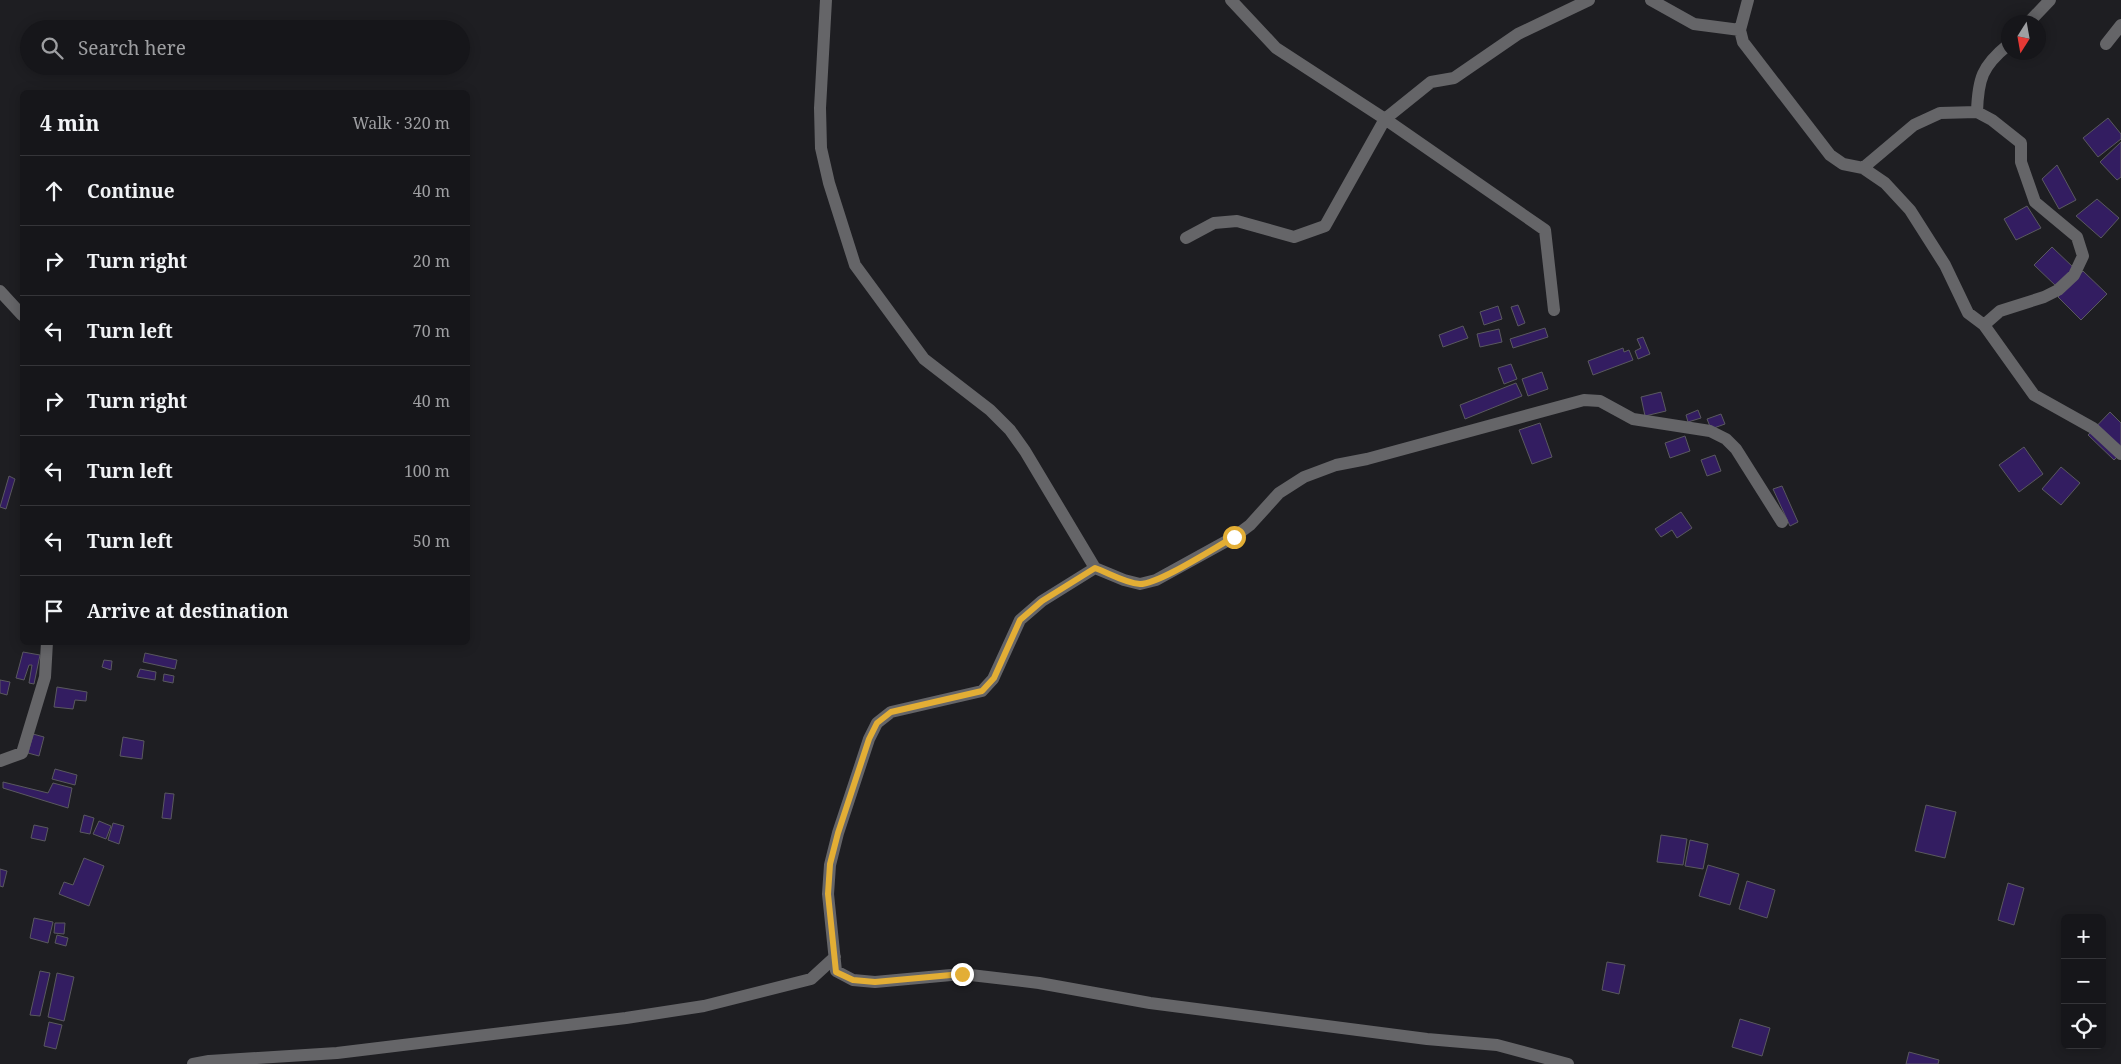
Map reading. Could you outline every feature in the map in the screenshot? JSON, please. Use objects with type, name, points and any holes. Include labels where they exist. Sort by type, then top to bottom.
[{"type":"street","points":[[826,0],[820,108],[821,148],[829,184],[855,265],[924,359],[990,410],[1010,430],[1025,451],[1095,568],[1124,580],[1140,584],[1156,580],[1234,537],[1250,525],[1279,493],[1304,477],[1336,465],[1367,459],[1584,400],[1600,401],[1633,419],[1710,431],[1726,438],[1736,449],[1782,522]]},
{"type":"street","points":[[1231,0],[1276,48],[1385,119],[1545,230],[1554,310]]},
{"type":"street","points":[[1186,238],[1214,223],[1221,222],[1236,221],[1294,237],[1325,226],[1385,119],[1431,82],[1454,78],[1518,34],[1589,0]]},
{"type":"street","points":[[1651,0],[1694,24],[1740,30]]},
{"type":"street","points":[[1748,0],[1740,30],[1744,42],[1830,155],[1843,164],[1863,168],[1885,183],[1910,210],[1945,265],[1968,313],[1984,325],[2034,395],[2093,428],[2119,451]]},
{"type":"street","points":[[2036,15],[2050,0]]},
{"type":"street","points":[[2106,44],[2121,26]]},
{"type":"street","points":[[1977,112],[1977,90],[1990,60],[2001,51]]},
{"type":"street","points":[[1863,168],[1914,125],[1940,113],[1977,112],[1992,120],[2021,143],[2021,162],[2035,202],[2077,236],[2084,256],[2074,275],[2058,290],[2044,297],[2000,311],[1984,325]]},
{"type":"street","points":[[0,291],[20,314]]},
{"type":"street","points":[[1095,568],[1042,601],[1020,620],[994,678],[982,691],[891,712],[877,723],[869,739],[838,833],[830,864],[828,894],[836,972],[853,980],[875,982],[962,974],[1039,983],[1150,1003],[1427,1039],[1497,1045],[1568,1064]]},
{"type":"street","points":[[0,761],[22,753],[45,677],[46,645]]},
{"type":"street","points":[[193,1064],[208,1061],[337,1053],[626,1018],[704,1006],[811,979],[835,957]]},
{"type":"street","points":[[319,1064],[337,1053]]},
{"type":"building","points":[[2108,118],[2121,134],[2121,139],[2098,157],[2083,138]]},
{"type":"building","points":[[2121,142],[2121,177],[2117,180],[2100,162]]},
{"type":"building","points":[[2057,165],[2076,200],[2059,209],[2042,179]]},
{"type":"building","points":[[2097,199],[2119,218],[2101,238],[2076,216]]},
{"type":"building","points":[[2027,206],[2041,228],[2016,240],[2004,219]]},
{"type":"building","points":[[2052,247],[2075,269],[2057,287],[2034,265]]},
{"type":"building","points":[[2083,271],[2107,294],[2081,320],[2058,297]]},
{"type":"building","points":[[1518,305],[1525,323],[1518,326],[1511,307]]},
{"type":"building","points":[[1498,306],[1502,319],[1484,325],[1480,312]]},
{"type":"building","points":[[1463,326],[1468,338],[1443,347],[1439,335]]},
{"type":"building","points":[[1545,328],[1548,337],[1513,348],[1510,339]]},
{"type":"building","points":[[1499,329],[1502,342],[1480,347],[1477,334]]},
{"type":"building","points":[[1643,337],[1650,354],[1638,359],[1635,351],[1641,348],[1637,339]]},
{"type":"building","points":[[1623,348],[1624,352],[1629,350],[1633,360],[1593,375],[1588,361]]},
{"type":"building","points":[[1511,364],[1517,379],[1504,384],[1498,368]]},
{"type":"building","points":[[1542,372],[1548,389],[1528,396],[1522,379]]},
{"type":"building","points":[[1516,383],[1522,396],[1465,419],[1460,405]]},
{"type":"building","points":[[1661,392],[1666,411],[1645,416],[1641,397]]},
{"type":"building","points":[[1698,410],[1701,418],[1688,422],[1686,415]]},
{"type":"building","points":[[2110,412],[2121,423],[2121,453],[2114,460],[2088,435]]},
{"type":"building","points":[[1721,414],[1725,424],[1711,429],[1707,419]]},
{"type":"building","points":[[1540,423],[1552,457],[1532,464],[1519,430]]},
{"type":"building","points":[[1685,436],[1690,451],[1670,458],[1665,443]]},
{"type":"building","points":[[2024,447],[2043,474],[2019,492],[1999,465]]},
{"type":"building","points":[[1715,455],[1721,471],[1707,476],[1701,460]]},
{"type":"building","points":[[2061,467],[2080,483],[2061,505],[2042,489]]},
{"type":"building","points":[[9,476],[15,479],[6,509],[0,507]]},
{"type":"building","points":[[1782,486],[1798,522],[1790,526],[1773,489]]},
{"type":"building","points":[[1681,512],[1692,528],[1677,538],[1672,530],[1661,537],[1655,529]]},
{"type":"building","points":[[23,652],[40,655],[34,684],[29,683],[32,665],[29,665],[24,680],[16,678]]},
{"type":"building","points":[[145,653],[177,660],[175,669],[143,662]]},
{"type":"building","points":[[104,660],[112,661],[111,670],[102,667]]},
{"type":"building","points":[[140,669],[156,672],[155,680],[137,677]]},
{"type":"building","points":[[164,674],[174,676],[173,683],[163,681]]},
{"type":"building","points":[[0,680],[10,682],[7,695],[0,693]]},
{"type":"building","points":[[57,687],[87,692],[86,701],[75,700],[73,709],[54,707]]},
{"type":"building","points":[[33,734],[44,737],[39,756],[28,753]]},
{"type":"building","points":[[123,737],[144,741],[142,759],[120,756]]},
{"type":"building","points":[[55,769],[77,775],[75,785],[52,779]]},
{"type":"building","points":[[3,782],[48,793],[53,783],[72,788],[68,808],[3,788]]},
{"type":"building","points":[[165,793],[174,794],[171,819],[162,818]]},
{"type":"building","points":[[1926,805],[1956,812],[1945,858],[1915,851]]},
{"type":"building","points":[[84,815],[94,818],[90,834],[80,832]]},
{"type":"building","points":[[99,821],[111,826],[106,839],[93,834]]},
{"type":"building","points":[[113,823],[124,826],[119,844],[108,840]]},
{"type":"building","points":[[34,825],[48,828],[45,841],[31,838]]},
{"type":"building","points":[[1661,835],[1687,839],[1683,865],[1657,862]]},
{"type":"building","points":[[1690,840],[1708,844],[1703,869],[1685,866]]},
{"type":"building","points":[[84,858],[104,866],[89,906],[59,894],[64,882],[73,885]]},
{"type":"building","points":[[1708,865],[1739,874],[1730,905],[1699,896]]},
{"type":"building","points":[[0,869],[7,871],[3,887],[0,886]]},
{"type":"building","points":[[1747,881],[1775,890],[1767,918],[1739,909]]},
{"type":"building","points":[[2008,883],[2024,888],[2014,925],[1998,920]]},
{"type":"building","points":[[34,918],[53,922],[48,943],[30,938]]},
{"type":"building","points":[[55,923],[65,923],[64,934],[54,933]]},
{"type":"building","points":[[57,935],[68,938],[66,946],[55,943]]},
{"type":"building","points":[[1607,962],[1625,965],[1619,994],[1602,990]]},
{"type":"building","points":[[40,971],[50,973],[40,1016],[30,1015]]},
{"type":"building","points":[[57,973],[74,977],[64,1021],[48,1017]]},
{"type":"building","points":[[1740,1019],[1770,1028],[1762,1056],[1732,1047]]},
{"type":"building","points":[[49,1022],[62,1025],[56,1049],[44,1046]]},
{"type":"building","points":[[1909,1052],[1939,1060],[1938,1064],[1906,1064]]},
{"type":"route","points":[[962,974],[875,982],[853,980],[836,972],[828,894],[830,864],[838,833],[869,739],[877,723],[891,712],[982,691],[994,678],[1020,620],[1042,601],[1095,568],[1124,580],[1140,584],[1156,580],[1234,537]]}]
